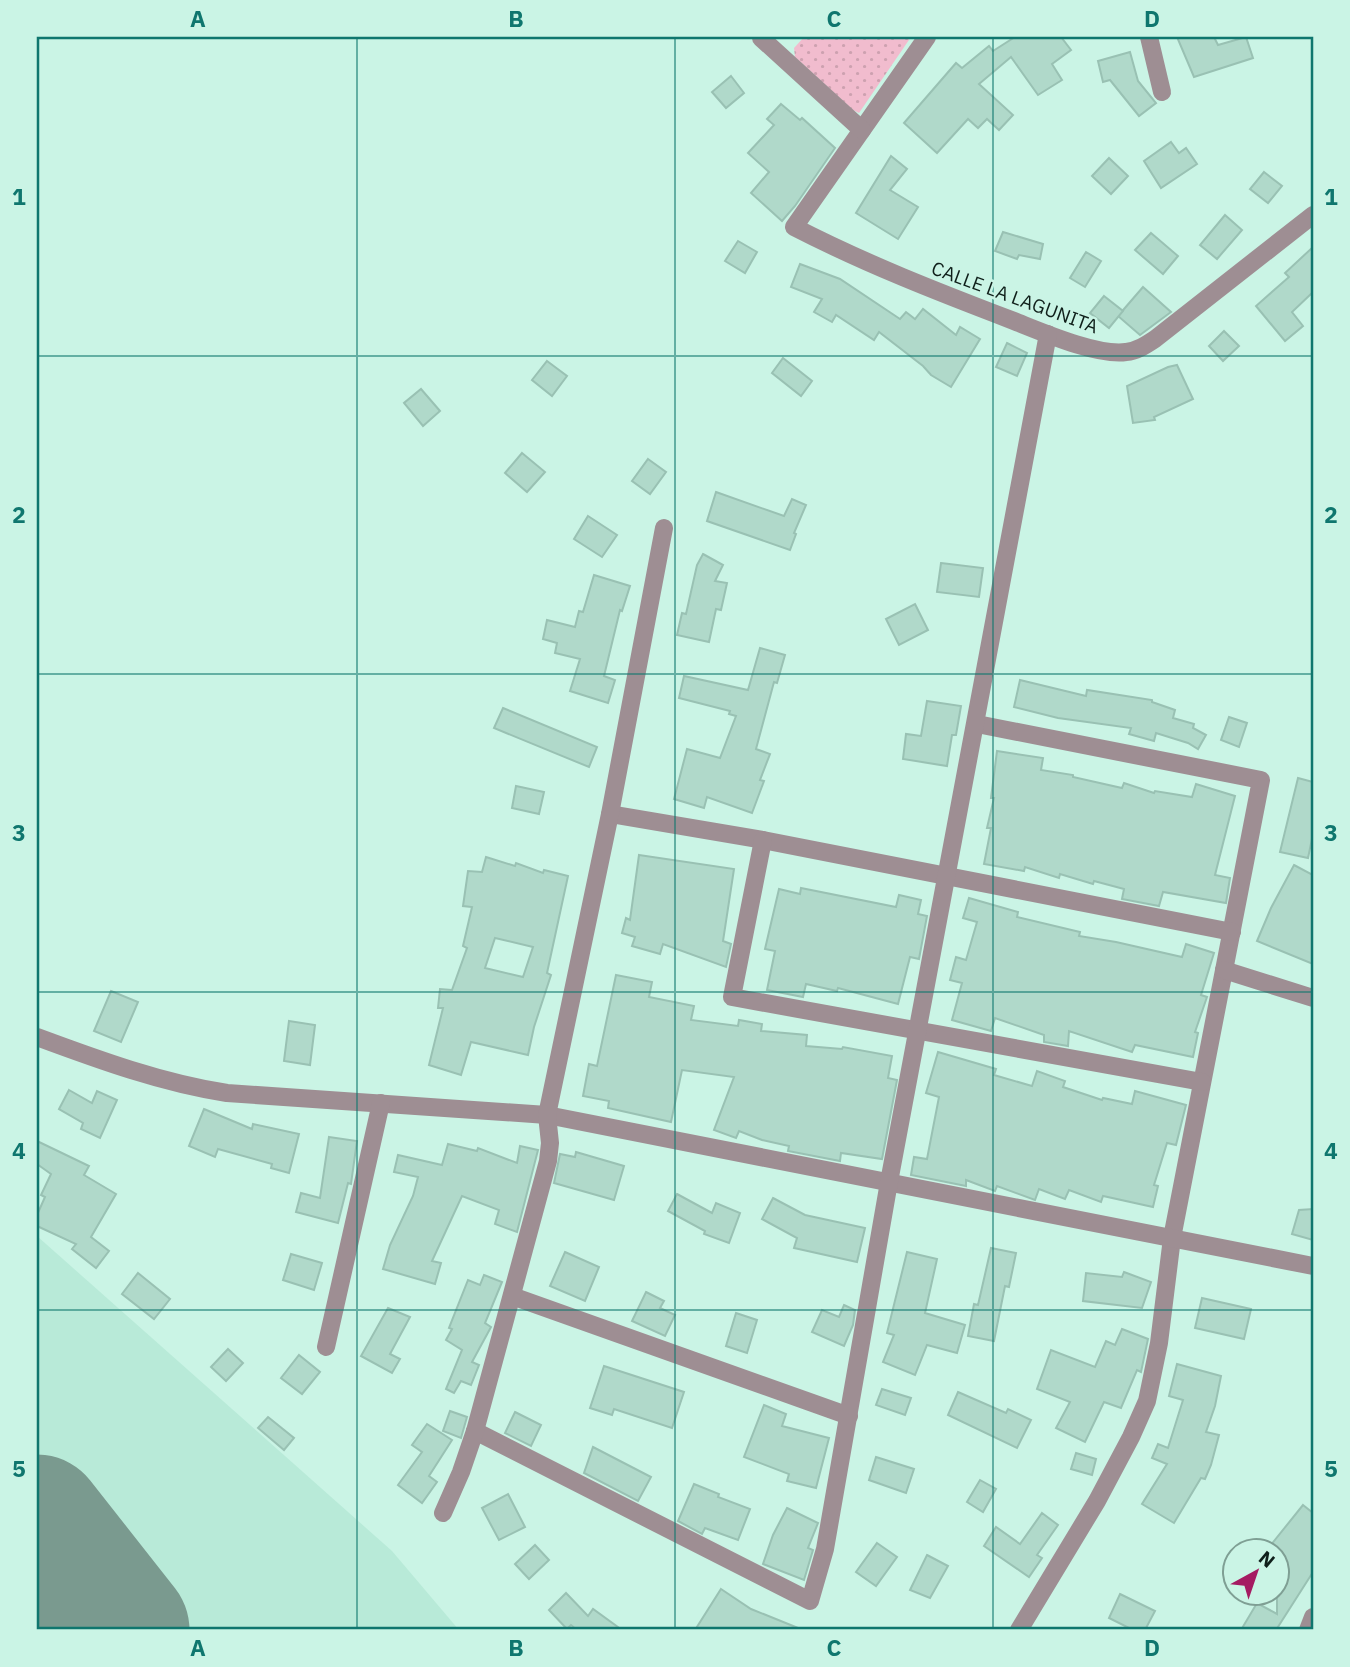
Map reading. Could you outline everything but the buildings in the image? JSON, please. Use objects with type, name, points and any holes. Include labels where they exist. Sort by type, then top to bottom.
[{"type":"street","points":[[765,37],[761,38],[862,130],[927,37]]},
{"type":"street","points":[[1149,37],[1162,92]]},
{"type":"street","name":"CALLE LA LAGUNITA","points":[[862,130],[793,227],[855,258],[1048,334],[1102,351],[1125,353],[1141,348],[1313,215]]},
{"type":"street","points":[[475,1430],[810,1601],[825,1549],[889,1182],[1048,334]]},
{"type":"street","points":[[443,1513],[475,1430],[548,1161],[550,1143],[547,1115],[610,814],[664,528]]},
{"type":"street","points":[[977,724],[1261,780],[1172,1238],[1159,1343],[1147,1401],[1097,1501],[1019,1630]]},
{"type":"street","points":[[610,814],[763,840],[1232,932]]},
{"type":"street","points":[[763,840],[732,997],[1202,1082]]},
{"type":"street","points":[[1224,970],[1313,998]]},
{"type":"street","points":[[37,1037],[106,1062],[191,1087],[227,1093],[547,1115],[1313,1266]]},
{"type":"street","points":[[326,1347],[381,1103]]},
{"type":"street","points":[[512,1296],[849,1416]]},
{"type":"street","points":[[1308,1630],[1313,1617]]},
{"type":"shaded area","points":[[804,37],[911,37],[859,113],[795,57],[794,48]]},
{"type":"shaded area","points":[[37,1236],[392,1551],[459,1630],[37,1630]]},
{"type":"runway","points":[[37,1522],[122,1630]]}]
